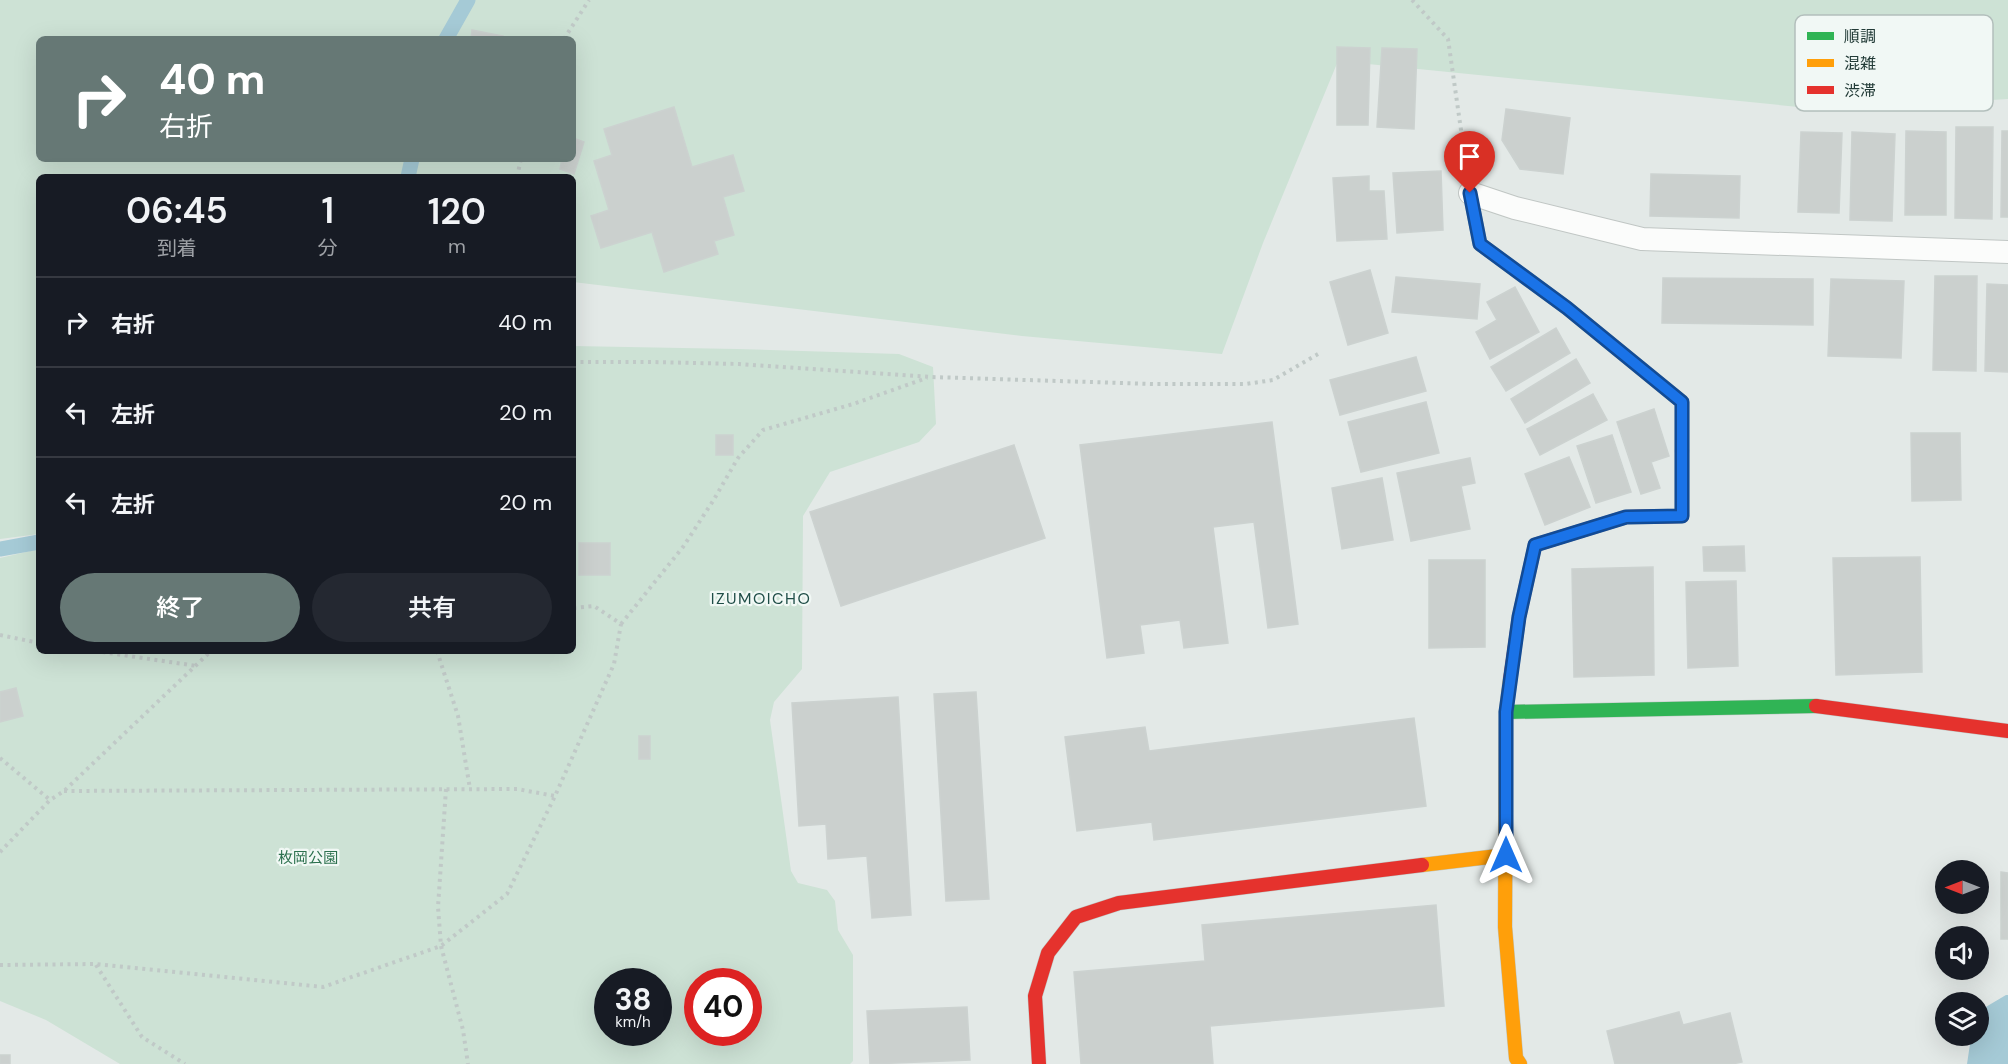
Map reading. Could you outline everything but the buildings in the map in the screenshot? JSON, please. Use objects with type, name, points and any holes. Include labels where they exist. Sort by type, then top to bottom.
[{"type":"street","points":[[1470,193],[1480,244],[1567,308],[1682,402],[1682,516],[1626,517],[1535,545],[1519,617],[1506,712],[1505,927],[1516,1058],[1520,1064]]},
{"type":"street","points":[[1506,712],[1807,705],[2008,731]]},
{"type":"street","points":[[1040,1064],[1035,996],[1048,953],[1076,917],[1119,903],[1506,855]]},
{"type":"lane","points":[[1470,193],[1515,208],[1642,239],[2008,252]]},
{"type":"path","points":[[566,36],[589,0]]},
{"type":"path","points":[[1412,0],[1448,39],[1470,193]]},
{"type":"path","points":[[576,362],[739,364],[931,377],[1153,384],[1246,384],[1273,380],[1318,354]]},
{"type":"path","points":[[0,964],[96,964],[323,987],[441,946],[507,894],[555,796],[614,663],[621,624],[684,547],[738,458],[763,430],[853,404],[931,377]]},
{"type":"path","points":[[576,608],[594,606],[621,624]]},
{"type":"path","points":[[0,634],[36,643]]},
{"type":"path","points":[[115,654],[197,666]]},
{"type":"path","points":[[0,852],[50,800],[64,791],[208,654]]},
{"type":"path","points":[[438,654],[458,716],[470,789]]},
{"type":"path","points":[[0,758],[50,800]]},
{"type":"path","points":[[446,789],[438,907],[441,946],[463,1030],[468,1064]]},
{"type":"path","points":[[64,791],[517,789],[555,796]]},
{"type":"path","points":[[96,964],[142,1037],[185,1064]]},
{"type":"green space","points":[[0,0],[2008,0],[2008,99],[1993,100],[1993,15],[1795,15],[1795,107],[1338,61],[1263,243],[1222,354],[1022,336],[576,282],[576,174],[36,174],[36,534],[0,539]]},
{"type":"green space","name":"枚岡公園","points":[[576,346],[899,354],[933,367],[936,424],[919,442],[830,472],[803,516],[802,669],[774,702],[770,720],[791,871],[798,883],[827,890],[835,901],[838,930],[853,955],[853,1061],[850,1064],[120,1064],[46,1020],[0,1001],[0,558],[36,550],[36,654],[576,654]]},
{"type":"water","points":[[2008,995],[2008,1064],[1967,1064],[1970,1046],[1989,1046],[1989,1005]]},
{"type":"waterway","points":[[448,36],[468,0]]},
{"type":"waterway","points":[[409,174],[411,162]]},
{"type":"waterway","points":[[0,549],[36,543]]},
{"type":"traffic: fast","points":[[1506,712],[1816,706]]},
{"type":"traffic: slow","points":[[1470,193],[1480,244],[1567,308],[1682,402],[1682,451]]},
{"type":"traffic: slow","points":[[1510,680],[1506,712],[1505,927],[1516,1058],[1520,1064]]},
{"type":"traffic: slow","points":[[1422,865],[1506,855]]},
{"type":"traffic: jam","points":[[1510,680],[1519,617],[1535,545],[1626,517],[1682,516],[1682,451]]},
{"type":"traffic: jam","points":[[1816,706],[2008,731]]},
{"type":"traffic: jam","points":[[1039,1064],[1035,996],[1048,953],[1076,917],[1119,903],[1422,865]]},
{"type":"district","name":"IZUMOICHO","points":[[761,598]]},
{"type":"route","points":[[1470,193],[1480,244],[1567,308],[1682,402],[1682,516],[1626,517],[1535,545],[1519,617],[1506,712],[1506,855]]}]
